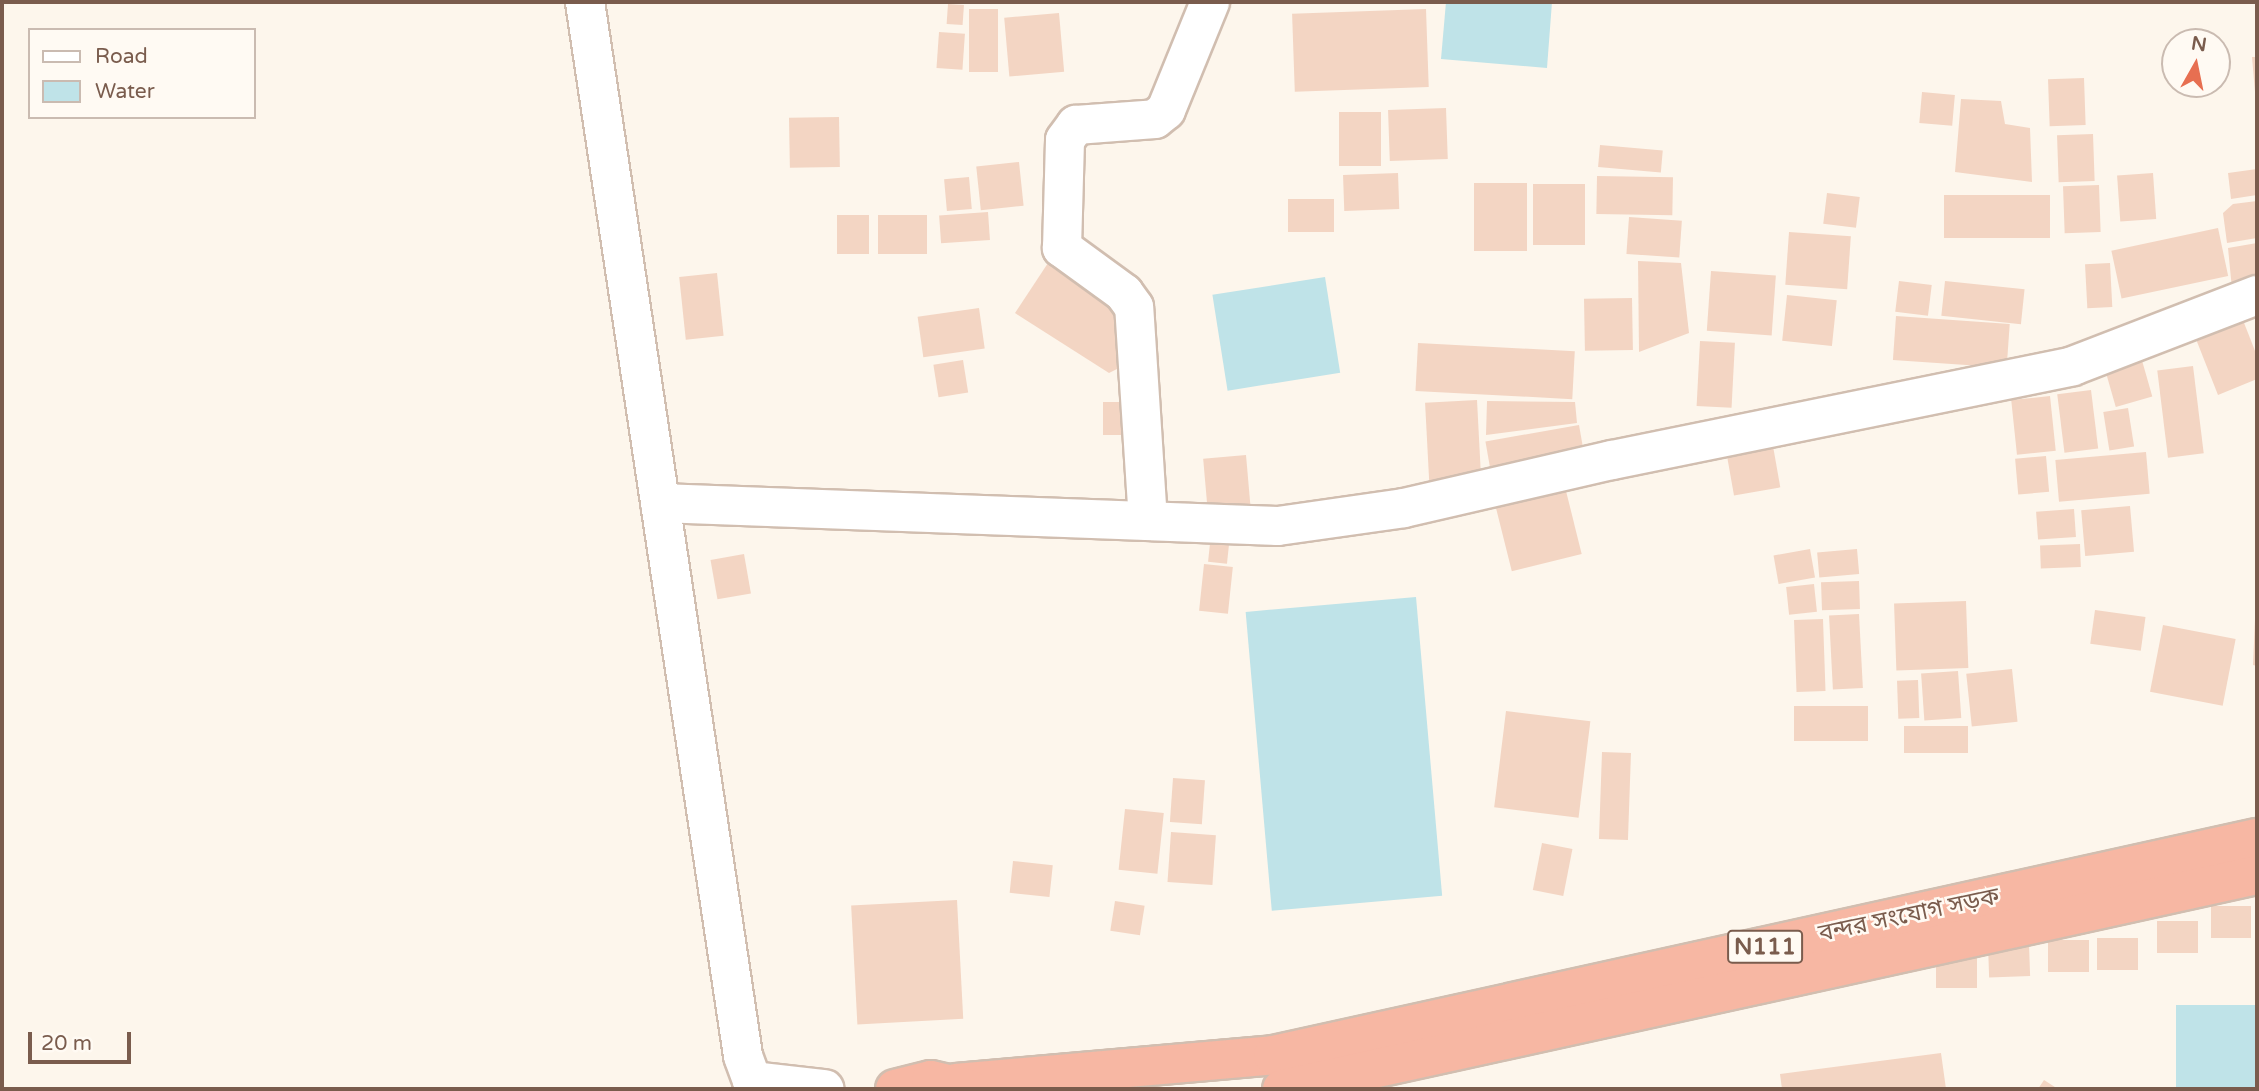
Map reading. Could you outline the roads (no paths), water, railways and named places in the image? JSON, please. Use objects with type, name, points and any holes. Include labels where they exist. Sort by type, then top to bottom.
[{"type":"highway","name":"বন্দর সংযোগ সড়ক","points":[[1278,1072],[2257,838]]},
{"type":"highway","name":"বন্দর সংযোগ সড়ক","points":[[1278,1072],[2257,875]]},
{"type":"highway","name":"N111","points":[[895,1089],[931,1080],[963,1086],[1278,1072]]},
{"type":"street","points":[[585,2],[743,1056],[753,1085],[825,1089]]},
{"type":"street","points":[[1147,521],[1134,307],[1124,293],[1062,248],[1065,140],[1076,125],[1155,119],[1166,110],[1210,2]]},
{"type":"street","points":[[660,503],[1278,526],[1404,508],[1612,460],[2073,366],[2257,295]]},
{"type":"water","points":[[1446,2],[1552,2],[1547,68],[1441,59]]},
{"type":"water","points":[[1325,277],[1340,373],[1228,391],[1212,295]]},
{"type":"water","points":[[1416,597],[1442,896],[1272,911],[1246,612]]},
{"type":"water","points":[[2176,1005],[2257,1005],[2257,1089],[2176,1089]]}]
